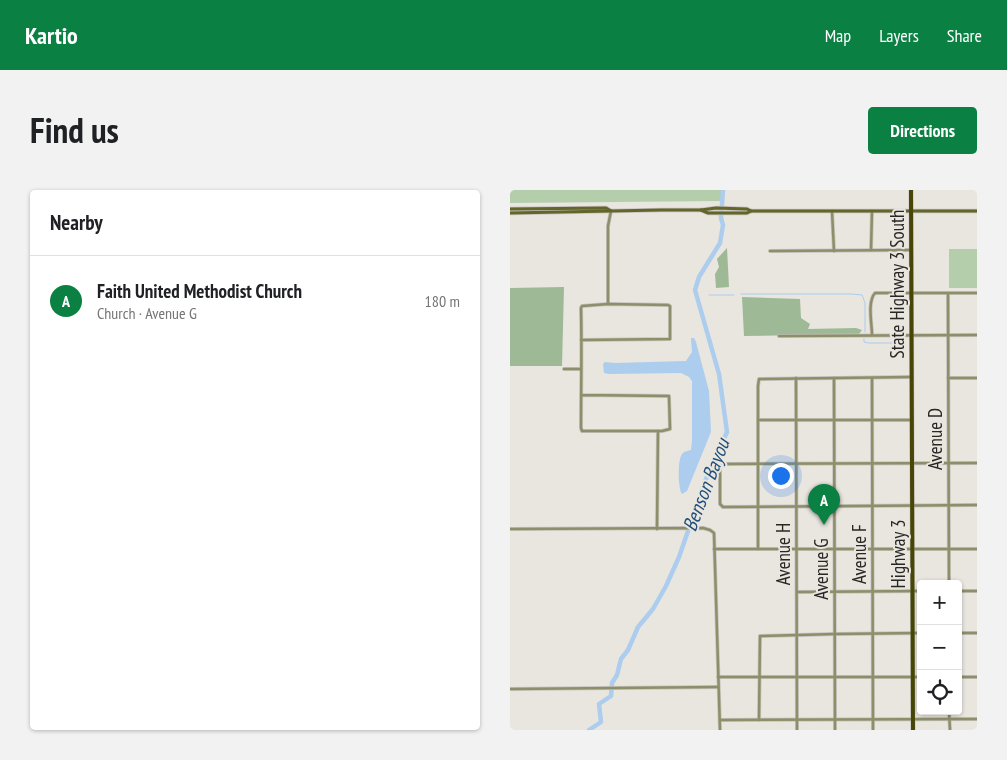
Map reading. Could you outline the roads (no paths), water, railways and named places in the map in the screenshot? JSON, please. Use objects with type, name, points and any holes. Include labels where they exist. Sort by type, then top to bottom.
[{"type":"main road","name":"State Highway 3 South","points":[[910,190],[911,377]]},
{"type":"main road","points":[[510,209],[606,208],[611,211]]},
{"type":"main road","points":[[510,213],[607,213],[611,211],[701,210],[716,208],[747,209],[750,211],[977,211]]},
{"type":"main road","points":[[572,213],[589,209]]},
{"type":"main road","points":[[701,210],[727,214],[748,213],[750,211]]},
{"type":"main road","name":"Highway 3","points":[[911,377],[913,730]]},
{"type":"street","points":[[608,304],[608,226],[611,211]]},
{"type":"street","points":[[832,211],[834,251]]},
{"type":"street","points":[[872,211],[872,250]]},
{"type":"street","points":[[770,251],[911,250]]},
{"type":"street","points":[[872,335],[872,296],[881,293],[911,292],[977,293]]},
{"type":"street","name":"Avenue D","points":[[948,294],[949,580]]},
{"type":"street","points":[[581,396],[669,396],[670,429],[658,431],[582,431],[581,396],[581,369],[582,306],[608,304],[670,306],[670,339],[582,340]]},
{"type":"street","points":[[779,336],[977,335]]},
{"type":"street","points":[[564,369],[581,369]]},
{"type":"street","points":[[758,549],[758,420],[759,382],[762,378],[911,377]]},
{"type":"street","name":"Avenue H","points":[[796,378],[797,730]]},
{"type":"street","name":"Avenue G","points":[[834,378],[835,730]]},
{"type":"street","name":"Avenue F","points":[[872,378],[873,730]]},
{"type":"street","points":[[948,378],[977,378]]},
{"type":"street","points":[[758,420],[911,420]]},
{"type":"street","points":[[657,529],[658,431]]},
{"type":"street","points":[[977,463],[723,464],[720,467],[720,504],[723,506],[977,505]]},
{"type":"street","points":[[510,529],[703,528],[714,533],[720,730]]},
{"type":"street","points":[[714,549],[977,549]]},
{"type":"street","points":[[797,592],[917,591]]},
{"type":"street","points":[[962,591],[977,591]]},
{"type":"street","points":[[759,720],[760,636],[917,633]]},
{"type":"street","points":[[962,633],[977,633]]},
{"type":"street","points":[[962,677],[977,676]]},
{"type":"street","points":[[718,677],[917,677]]},
{"type":"street","points":[[510,689],[719,687]]},
{"type":"street","points":[[950,715],[950,730]]},
{"type":"street","points":[[720,720],[977,719]]},
{"type":"water","points":[[691,338],[694,338],[696,342],[709,391],[711,432],[687,491],[682,494],[679,466],[683,453],[691,450],[692,381],[681,373],[609,374],[604,373],[603,364],[605,362],[686,361],[692,352]]},
{"type":"waterway","name":"Benson Bayou","points":[[589,730],[601,722],[599,704],[611,696],[612,683],[617,675],[621,659],[628,650],[638,627],[653,609],[666,586],[679,557],[706,479],[727,432],[719,374],[695,290],[699,277],[720,243],[723,225],[721,218],[723,190]]},
{"type":"waterway","points":[[741,294],[862,295],[865,303],[865,332]]},
{"type":"waterway","points":[[709,295],[734,295]]},
{"type":"waterway","points":[[864,339],[864,342],[869,343],[900,343]]},
{"type":"place","name":"Faith United Methodist Church","points":[[824,525]]}]
